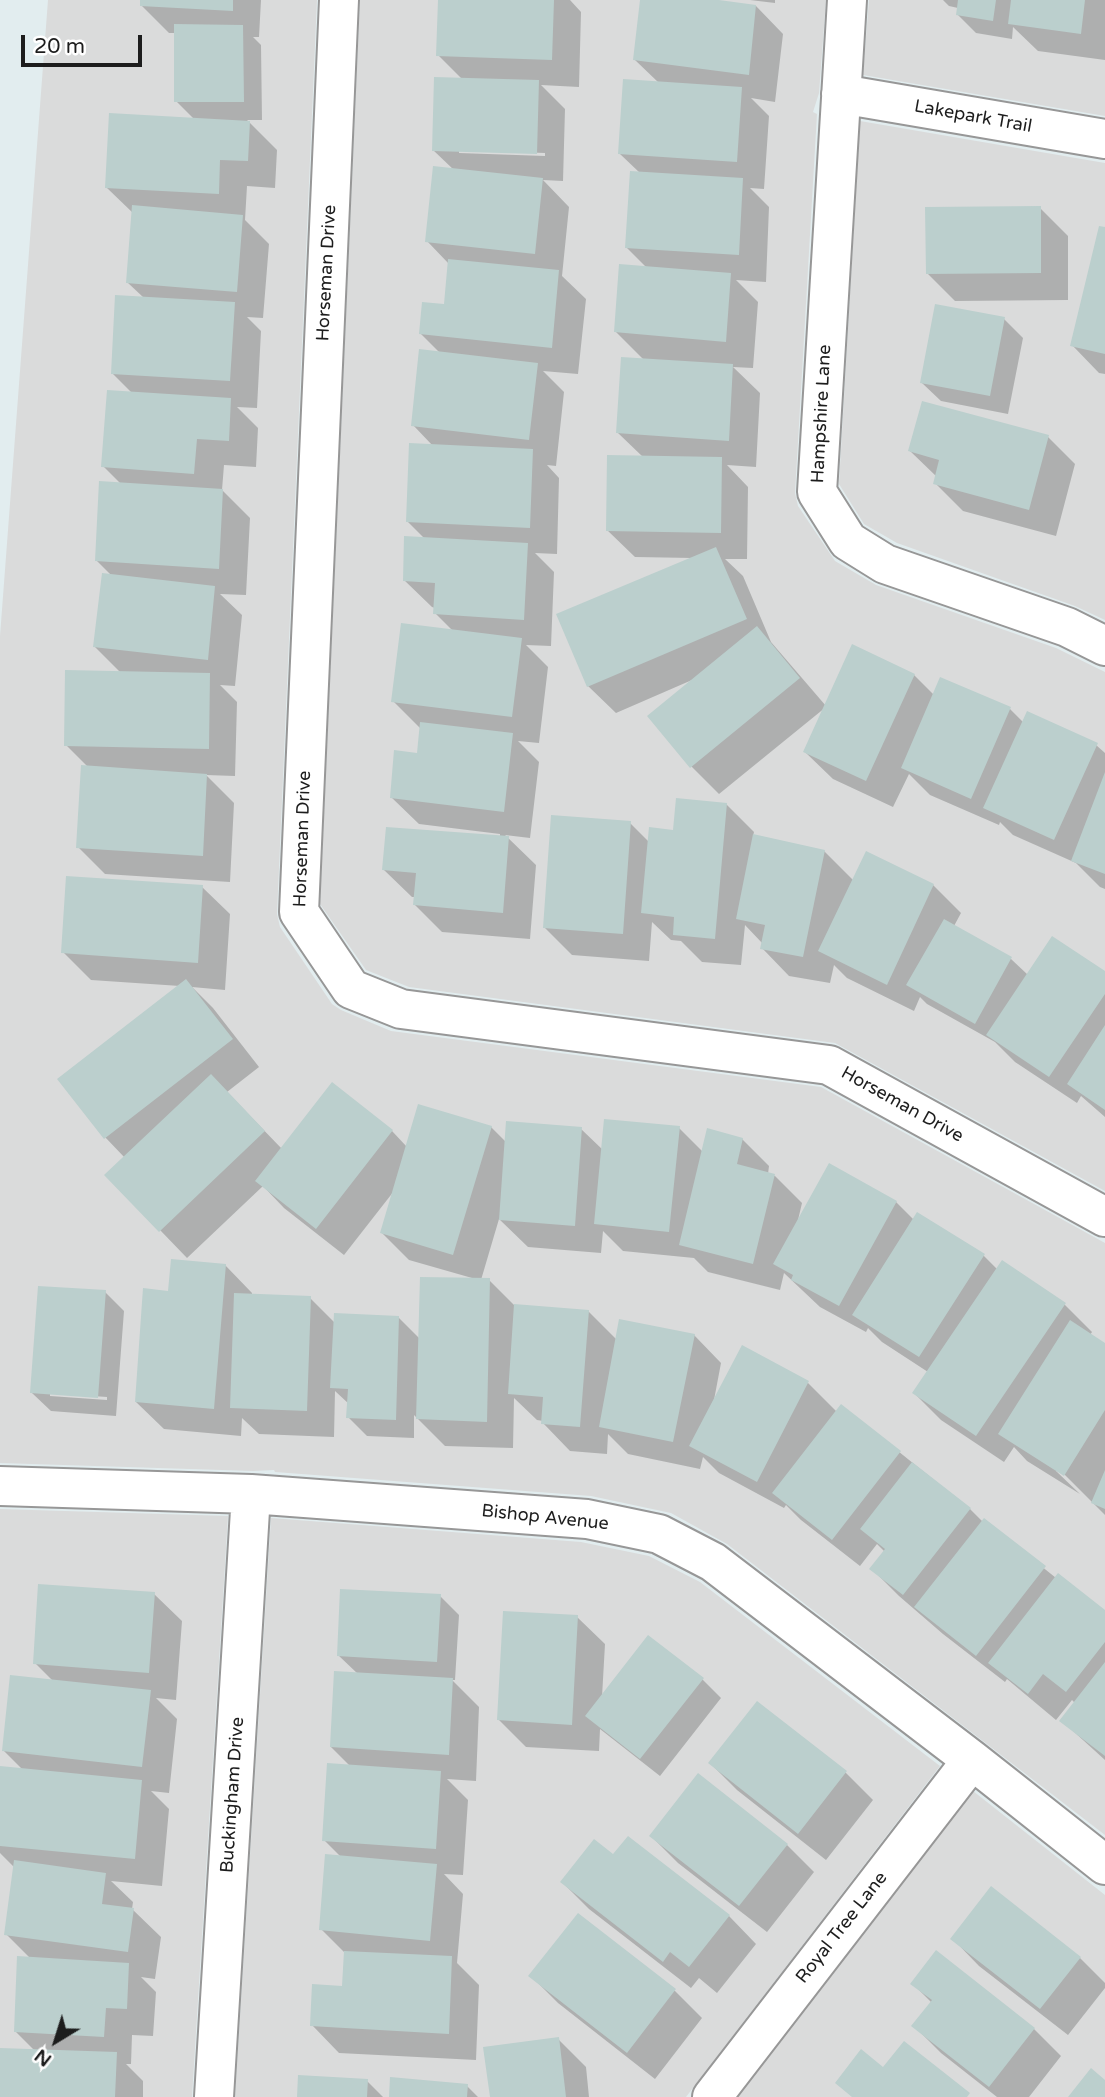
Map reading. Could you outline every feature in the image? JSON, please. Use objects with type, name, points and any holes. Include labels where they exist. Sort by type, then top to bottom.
[{"type":"street","name":"Horseman Drive","points":[[339,0],[299,912],[351,989],[401,1009],[830,1065],[1105,1217]]},
{"type":"street","name":"Hampshire Lane","points":[[847,0],[817,492],[848,541],[885,564],[1066,627],[1105,646]]},
{"type":"street","name":"Lakepark Trail","points":[[841,94],[1105,139]]},
{"type":"street","name":"Bishop Avenue","points":[[0,1486],[251,1493],[587,1520],[659,1534],[713,1562],[972,1759],[1105,1865]]},
{"type":"street","name":"Buckingham Drive","points":[[214,2097],[251,1493]]},
{"type":"street","name":"Royal Tree Lane","points":[[712,2097],[972,1759]]},
{"type":"shaded area","points":[[48,0],[317,0],[277,914],[280,927],[332,1004],[391,1031],[821,1087],[1105,1243],[1105,1835],[727,1544],[671,1513],[591,1496],[274,1470],[0,1463],[0,636]]},
{"type":"shaded area","points":[[360,0],[826,0],[819,93],[813,112],[817,114],[795,493],[798,506],[835,561],[876,585],[1056,648],[1105,672],[1105,1191],[835,1043],[409,987],[366,970],[320,904]]},
{"type":"shaded area","points":[[869,0],[1105,0],[1105,116],[863,75]]},
{"type":"shaded area","points":[[860,121],[1105,163],[1105,620],[1075,606],[897,543],[864,524],[839,484]]},
{"type":"shaded area","points":[[0,1509],[228,1516],[192,2097],[0,2097]]},
{"type":"shaded area","points":[[271,1518],[581,1542],[649,1556],[700,1582],[940,1766],[686,2097],[235,2097]]},
{"type":"shaded area","points":[[973,1791],[1105,1895],[1105,2097],[737,2097]]},
{"type":"building","points":[[140,0],[233,0],[233,11],[140,6]]},
{"type":"building","points":[[438,0],[554,0],[552,60],[436,56]]},
{"type":"building","points":[[640,0],[719,0],[756,5],[749,75],[633,60]]},
{"type":"building","points":[[958,0],[996,0],[993,21],[956,15]]},
{"type":"building","points":[[1011,0],[1085,0],[1081,34],[1008,24]]},
{"type":"building","points":[[174,24],[243,25],[244,102],[174,102]]},
{"type":"building","points":[[434,77],[539,80],[537,154],[432,151]]},
{"type":"building","points":[[623,79],[742,87],[737,162],[618,154]]},
{"type":"building","points":[[109,113],[250,121],[248,161],[220,160],[219,194],[105,188]]},
{"type":"building","points":[[433,166],[543,178],[535,254],[425,242]]},
{"type":"building","points":[[630,171],[743,178],[739,255],[625,248]]},
{"type":"building","points":[[132,205],[243,215],[237,292],[126,283]]},
{"type":"building","points":[[1041,206],[1041,273],[926,274],[925,207]]},
{"type":"building","points":[[1099,226],[1105,227],[1105,354],[1070,346]]},
{"type":"building","points":[[448,259],[559,270],[552,348],[419,334],[422,302],[444,304]]},
{"type":"building","points":[[619,264],[731,273],[726,342],[614,332]]},
{"type":"building","points":[[115,295],[235,302],[230,381],[111,374]]},
{"type":"building","points":[[935,304],[1005,317],[990,396],[920,383]]},
{"type":"building","points":[[419,349],[538,363],[529,440],[411,426]]},
{"type":"building","points":[[621,357],[733,364],[729,441],[616,433]]},
{"type":"building","points":[[107,390],[231,398],[229,441],[197,439],[194,474],[101,467]]},
{"type":"building","points":[[922,401],[1049,435],[1029,510],[933,484],[939,460],[908,451]]},
{"type":"building","points":[[409,443],[533,449],[530,528],[406,522]]},
{"type":"building","points":[[607,455],[722,457],[721,533],[606,531]]},
{"type":"building","points":[[99,481],[223,489],[219,569],[95,561]]},
{"type":"building","points":[[404,536],[528,543],[524,620],[433,614],[435,583],[403,581]]},
{"type":"building","points":[[716,547],[747,619],[587,687],[556,614]]},
{"type":"building","points":[[102,573],[215,586],[208,660],[93,647]]},
{"type":"building","points":[[401,623],[522,638],[512,717],[391,702]]},
{"type":"building","points":[[757,626],[800,678],[690,768],[647,716]]},
{"type":"building","points":[[852,644],[915,674],[866,781],[803,752]]},
{"type":"building","points":[[65,670],[210,673],[209,749],[64,746]]},
{"type":"building","points":[[940,677],[1011,707],[971,799],[901,768]]},
{"type":"building","points":[[1027,711],[1098,743],[1054,840],[983,808]]},
{"type":"building","points":[[420,722],[513,733],[504,812],[390,798],[394,750],[417,753]]},
{"type":"building","points":[[81,765],[207,774],[203,856],[76,848]]},
{"type":"building","points":[[1105,772],[1105,874],[1071,861]]},
{"type":"building","points":[[676,798],[727,803],[715,939],[673,935],[674,917],[641,913],[649,827],[673,830]]},
{"type":"building","points":[[551,815],[631,821],[623,934],[543,928]]},
{"type":"building","points":[[386,827],[509,836],[503,913],[413,905],[416,873],[382,870]]},
{"type":"building","points":[[753,834],[825,850],[803,957],[760,949],[765,925],[736,919]]},
{"type":"building","points":[[866,851],[934,884],[887,985],[818,951]]},
{"type":"building","points":[[66,876],[203,885],[198,963],[61,953]]},
{"type":"building","points":[[944,919],[1012,957],[975,1024],[906,985]]},
{"type":"building","points":[[1052,936],[1105,971],[1105,994],[1049,1077],[986,1035]]},
{"type":"building","points":[[186,979],[233,1039],[104,1139],[57,1079]]},
{"type":"building","points":[[1105,1025],[1105,1110],[1067,1084]]},
{"type":"building","points":[[211,1074],[265,1131],[159,1232],[104,1175]]},
{"type":"building","points":[[332,1082],[393,1130],[316,1229],[255,1181]]},
{"type":"building","points":[[418,1104],[492,1126],[453,1255],[380,1233]]},
{"type":"building","points":[[604,1119],[680,1126],[669,1232],[594,1224]]},
{"type":"building","points":[[506,1121],[582,1127],[575,1226],[499,1220]]},
{"type":"building","points":[[707,1128],[743,1138],[737,1164],[775,1174],[753,1264],[679,1245]]},
{"type":"building","points":[[829,1163],[897,1201],[839,1306],[791,1280],[793,1275],[773,1264]]},
{"type":"building","points":[[917,1212],[985,1254],[919,1357],[852,1315]]},
{"type":"building","points":[[171,1259],[226,1264],[214,1409],[135,1402],[143,1288],[168,1291]]},
{"type":"building","points":[[1002,1260],[1066,1303],[976,1436],[912,1393]]},
{"type":"building","points":[[420,1277],[490,1278],[487,1422],[416,1419]]},
{"type":"building","points":[[38,1286],[106,1290],[98,1398],[30,1393]]},
{"type":"building","points":[[234,1293],[311,1296],[307,1411],[230,1408]]},
{"type":"building","points":[[514,1304],[589,1310],[580,1427],[541,1424],[543,1397],[508,1394]]},
{"type":"building","points":[[334,1313],[399,1316],[396,1420],[346,1418],[348,1389],[330,1388]]},
{"type":"building","points":[[619,1319],[695,1334],[673,1442],[599,1427]]},
{"type":"building","points":[[1070,1320],[1105,1343],[1105,1410],[1064,1476],[998,1434]]},
{"type":"building","points":[[742,1345],[809,1381],[757,1482],[689,1446]]},
{"type":"building","points":[[841,1404],[901,1451],[832,1540],[772,1493]]},
{"type":"building","points":[[912,1462],[971,1508],[903,1595],[869,1569],[885,1549],[860,1529]]},
{"type":"building","points":[[1105,1470],[1105,1509],[1091,1503]]},
{"type":"building","points":[[984,1518],[1046,1566],[976,1656],[914,1607]]},
{"type":"building","points":[[1058,1573],[1105,1610],[1105,1642],[1066,1692],[1043,1674],[1028,1694],[988,1663]]},
{"type":"building","points":[[38,1584],[155,1592],[149,1673],[33,1664]]},
{"type":"building","points":[[340,1589],[441,1594],[437,1662],[337,1656]]},
{"type":"building","points":[[503,1611],[578,1615],[572,1725],[497,1720]]},
{"type":"building","points":[[648,1635],[704,1678],[640,1759],[585,1716]]},
{"type":"building","points":[[1105,1662],[1105,1756],[1059,1721]]},
{"type":"building","points":[[334,1671],[453,1678],[449,1755],[330,1747]]},
{"type":"building","points":[[10,1675],[151,1690],[142,1767],[2,1751]]},
{"type":"building","points":[[757,1701],[847,1771],[798,1834],[708,1763]]},
{"type":"building","points":[[327,1763],[441,1771],[436,1849],[322,1841]]},
{"type":"building","points":[[0,1766],[142,1780],[135,1859],[0,1846]]},
{"type":"building","points":[[698,1773],[788,1844],[739,1906],[649,1836]]},
{"type":"building","points":[[628,1836],[730,1915],[689,1967],[670,1952],[663,1962],[560,1882],[594,1839],[613,1854]]},
{"type":"building","points":[[325,1854],[437,1864],[430,1941],[319,1930]]},
{"type":"building","points":[[14,1860],[106,1873],[102,1904],[134,1908],[128,1952],[4,1935]]},
{"type":"building","points":[[991,1886],[1081,1957],[1040,2009],[950,1939]]},
{"type":"building","points":[[578,1913],[676,1989],[627,2053],[528,1976]]},
{"type":"building","points":[[936,1950],[1035,2028],[989,2087],[911,2026],[932,2000],[910,1984]]},
{"type":"building","points":[[344,1951],[452,1956],[449,2034],[310,2026],[312,1984],[342,1986]]},
{"type":"building","points":[[17,1956],[129,1963],[127,2009],[106,2008],[104,2037],[14,2032]]},
{"type":"building","points":[[559,2037],[566,2097],[490,2097],[483,2047]]},
{"type":"building","points":[[904,2041],[970,2093],[967,2097],[852,2097],[835,2083],[861,2049],[883,2067]]},
{"type":"building","points":[[0,2048],[117,2052],[115,2097],[0,2097]]},
{"type":"building","points":[[1091,2068],[1105,2080],[1105,2097],[1068,2097]]},
{"type":"building","points":[[298,2075],[368,2079],[367,2097],[297,2097]]},
{"type":"building","points":[[390,2077],[468,2084],[467,2097],[389,2097]]}]
